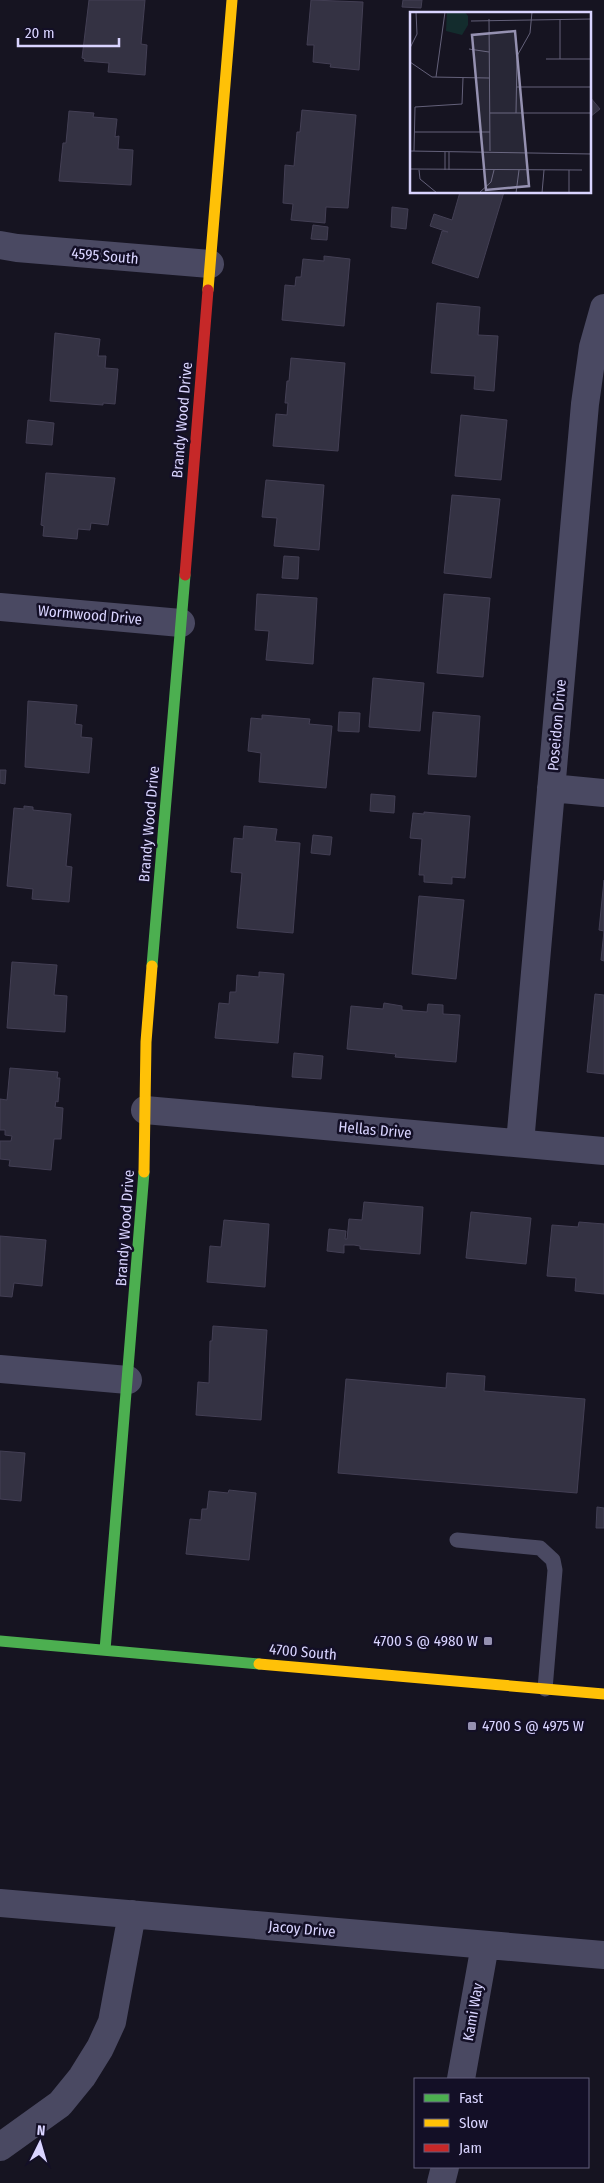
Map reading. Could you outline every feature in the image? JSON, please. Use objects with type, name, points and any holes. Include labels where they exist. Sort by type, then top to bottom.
[{"type":"street","name":"Brandy Wood Drive","points":[[105,1650],[144,1192],[146,1042],[232,0]]},
{"type":"street","name":"4595 South","points":[[0,245],[210,264]]},
{"type":"street","name":"Poseidon Drive","points":[[520,1143],[585,404],[593,347],[604,308]]},
{"type":"street","name":"Wormwood Drive","points":[[0,607],[181,623]]},
{"type":"street","points":[[551,788],[604,793]]},
{"type":"street","name":"Hellas Drive","points":[[145,1110],[604,1151]]},
{"type":"street","points":[[0,1369],[128,1380]]},
{"type":"street","name":"4700 South","points":[[0,1641],[604,1694]]},
{"type":"street","name":"Jacoy Drive","points":[[0,1903],[604,1955]]},
{"type":"street","points":[[0,2147],[60,2104],[82,2077],[100,2048],[112,2022],[132,1914]]},
{"type":"street","name":"Kami Way","points":[[461,2078],[485,1944]]},
{"type":"street","points":[[441,2183],[445,2168]]},
{"type":"lane","points":[[457,1540],[540,1548],[553,1560],[554,1570],[545,1689]]},
{"type":"building","points":[[89,0],[145,0],[141,44],[147,45],[145,75],[108,72],[109,63],[84,61],[85,59],[82,58]]},
{"type":"building","points":[[311,0],[363,2],[359,70],[330,67],[331,64],[313,62],[314,45],[307,45]]},
{"type":"building","points":[[403,0],[422,0],[421,8],[402,7]]},
{"type":"building","points":[[592,99],[600,109],[592,115]]},
{"type":"building","points":[[302,110],[356,115],[348,208],[326,207],[325,223],[291,220],[293,204],[283,203],[285,165],[294,166],[297,132],[300,132]]},
{"type":"building","points":[[69,111],[94,113],[93,117],[117,119],[115,137],[119,136],[118,149],[133,150],[131,185],[59,181],[63,143],[66,143]]},
{"type":"building","points":[[459,194],[503,194],[478,278],[432,263],[442,231],[448,232],[430,226],[434,214],[452,220]]},
{"type":"building","points":[[392,207],[408,209],[406,229],[391,227]]},
{"type":"building","points":[[313,225],[328,227],[327,240],[311,239]]},
{"type":"building","points":[[324,256],[350,259],[344,326],[282,320],[285,285],[295,286],[296,277],[301,277],[303,259],[324,261]]},
{"type":"building","points":[[437,303],[480,307],[478,335],[498,336],[494,391],[474,389],[475,376],[431,373]]},
{"type":"building","points":[[55,333],[100,339],[98,356],[106,356],[105,368],[118,369],[115,404],[103,403],[103,405],[50,401]]},
{"type":"building","points":[[291,358],[345,363],[338,451],[273,446],[276,414],[287,415],[288,403],[285,403]]},
{"type":"building","points":[[461,415],[507,420],[501,480],[455,476]]},
{"type":"building","points":[[28,420],[54,423],[52,445],[26,443]]},
{"type":"building","points":[[46,473],[115,478],[108,525],[91,523],[90,530],[78,529],[77,539],[43,536],[44,526],[41,525]]},
{"type":"building","points":[[266,480],[324,485],[319,550],[274,546],[277,518],[262,517]]},
{"type":"building","points":[[452,495],[500,499],[491,578],[444,573]]},
{"type":"building","points":[[284,556],[299,557],[298,579],[282,578]]},
{"type":"building","points":[[257,594],[317,598],[313,664],[266,660],[269,631],[255,630]]},
{"type":"building","points":[[444,594],[490,598],[483,677],[437,673]]},
{"type":"building","points":[[373,678],[424,683],[420,731],[369,727]]},
{"type":"building","points":[[28,701],[77,705],[75,724],[82,725],[81,737],[92,738],[89,773],[25,767]]},
{"type":"building","points":[[339,712],[360,713],[359,732],[338,731]]},
{"type":"building","points":[[433,712],[480,716],[476,777],[428,774]]},
{"type":"building","points":[[262,715],[310,719],[309,724],[332,726],[326,788],[259,782],[261,753],[248,751],[251,718],[262,719]]},
{"type":"building","points":[[0,770],[6,770],[5,784],[0,783]]},
{"type":"building","points":[[371,794],[395,796],[394,813],[370,811]]},
{"type":"building","points":[[24,806],[33,807],[33,810],[71,814],[66,866],[72,867],[69,902],[32,899],[33,889],[7,886],[14,808],[24,809]]},
{"type":"building","points":[[424,812],[470,816],[465,878],[452,877],[452,884],[424,882],[424,875],[419,875],[422,839],[410,838],[413,813],[424,814]]},
{"type":"building","points":[[244,826],[277,829],[275,841],[300,843],[293,933],[237,928],[242,873],[231,872],[234,838],[243,839]]},
{"type":"building","points":[[313,835],[332,837],[330,855],[311,853]]},
{"type":"building","points":[[604,880],[604,931],[599,930]]},
{"type":"building","points":[[419,896],[464,900],[456,979],[412,974]]},
{"type":"building","points":[[604,931],[604,961],[601,960]]},
{"type":"building","points":[[12,962],[57,965],[54,995],[67,996],[65,1032],[7,1028]]},
{"type":"building","points":[[259,972],[284,974],[278,1043],[215,1038],[219,1003],[229,1004],[230,992],[236,992],[237,975],[259,977]]},
{"type":"building","points":[[595,994],[604,995],[604,1074],[587,1072]]},
{"type":"building","points":[[384,1003],[402,1006],[402,1010],[427,1012],[428,1004],[443,1005],[443,1014],[460,1015],[456,1062],[395,1057],[396,1054],[347,1049],[351,1006],[383,1009]]},
{"type":"building","points":[[294,1053],[323,1056],[321,1079],[292,1077]]},
{"type":"building","points":[[10,1068],[58,1072],[57,1078],[60,1078],[58,1102],[56,1101],[55,1107],[63,1108],[61,1139],[54,1139],[51,1170],[9,1166],[10,1160],[0,1159],[0,1141],[11,1141],[12,1136],[5,1135],[5,1130],[0,1130],[0,1099],[7,1100]]},
{"type":"building","points":[[364,1202],[423,1207],[420,1254],[360,1249],[360,1246],[354,1245],[344,1245],[344,1253],[327,1251],[329,1229],[346,1231],[345,1239],[347,1239],[349,1219],[362,1220]]},
{"type":"building","points":[[471,1212],[531,1218],[526,1264],[466,1258]]},
{"type":"building","points":[[224,1220],[269,1224],[265,1287],[207,1282],[210,1246],[221,1247]]},
{"type":"building","points":[[579,1222],[604,1224],[604,1294],[575,1291],[576,1278],[547,1276],[552,1225],[578,1227]]},
{"type":"building","points":[[0,1236],[46,1240],[42,1286],[14,1283],[12,1297],[0,1296]]},
{"type":"building","points":[[213,1326],[267,1330],[261,1420],[196,1415],[198,1382],[209,1383],[210,1341],[212,1341]]},
{"type":"building","points":[[447,1373],[485,1376],[484,1391],[585,1399],[577,1493],[338,1473],[346,1379],[446,1388]]},
{"type":"building","points":[[0,1451],[25,1453],[21,1501],[0,1499]]},
{"type":"building","points":[[229,1490],[256,1493],[249,1560],[186,1554],[190,1519],[201,1520],[202,1509],[207,1509],[209,1491],[228,1493]]},
{"type":"building","points":[[597,1507],[604,1508],[604,1528],[596,1528]]},
{"type":"traffic: fast","points":[[152,966],[185,575]]},
{"type":"traffic: fast","points":[[105,1650],[144,1172]]},
{"type":"traffic: fast","points":[[0,1641],[259,1664]]},
{"type":"traffic: slow","points":[[208,290],[232,0]]},
{"type":"traffic: slow","points":[[144,1172],[146,1042],[152,966]]},
{"type":"traffic: slow","points":[[259,1664],[604,1694]]},
{"type":"traffic: jam","points":[[185,575],[208,290]]},
{"type":"place","name":"4700 S @ 4980 W","points":[[488,1641]]},
{"type":"place","name":"4700 S @ 4975 W","points":[[472,1726]]}]
